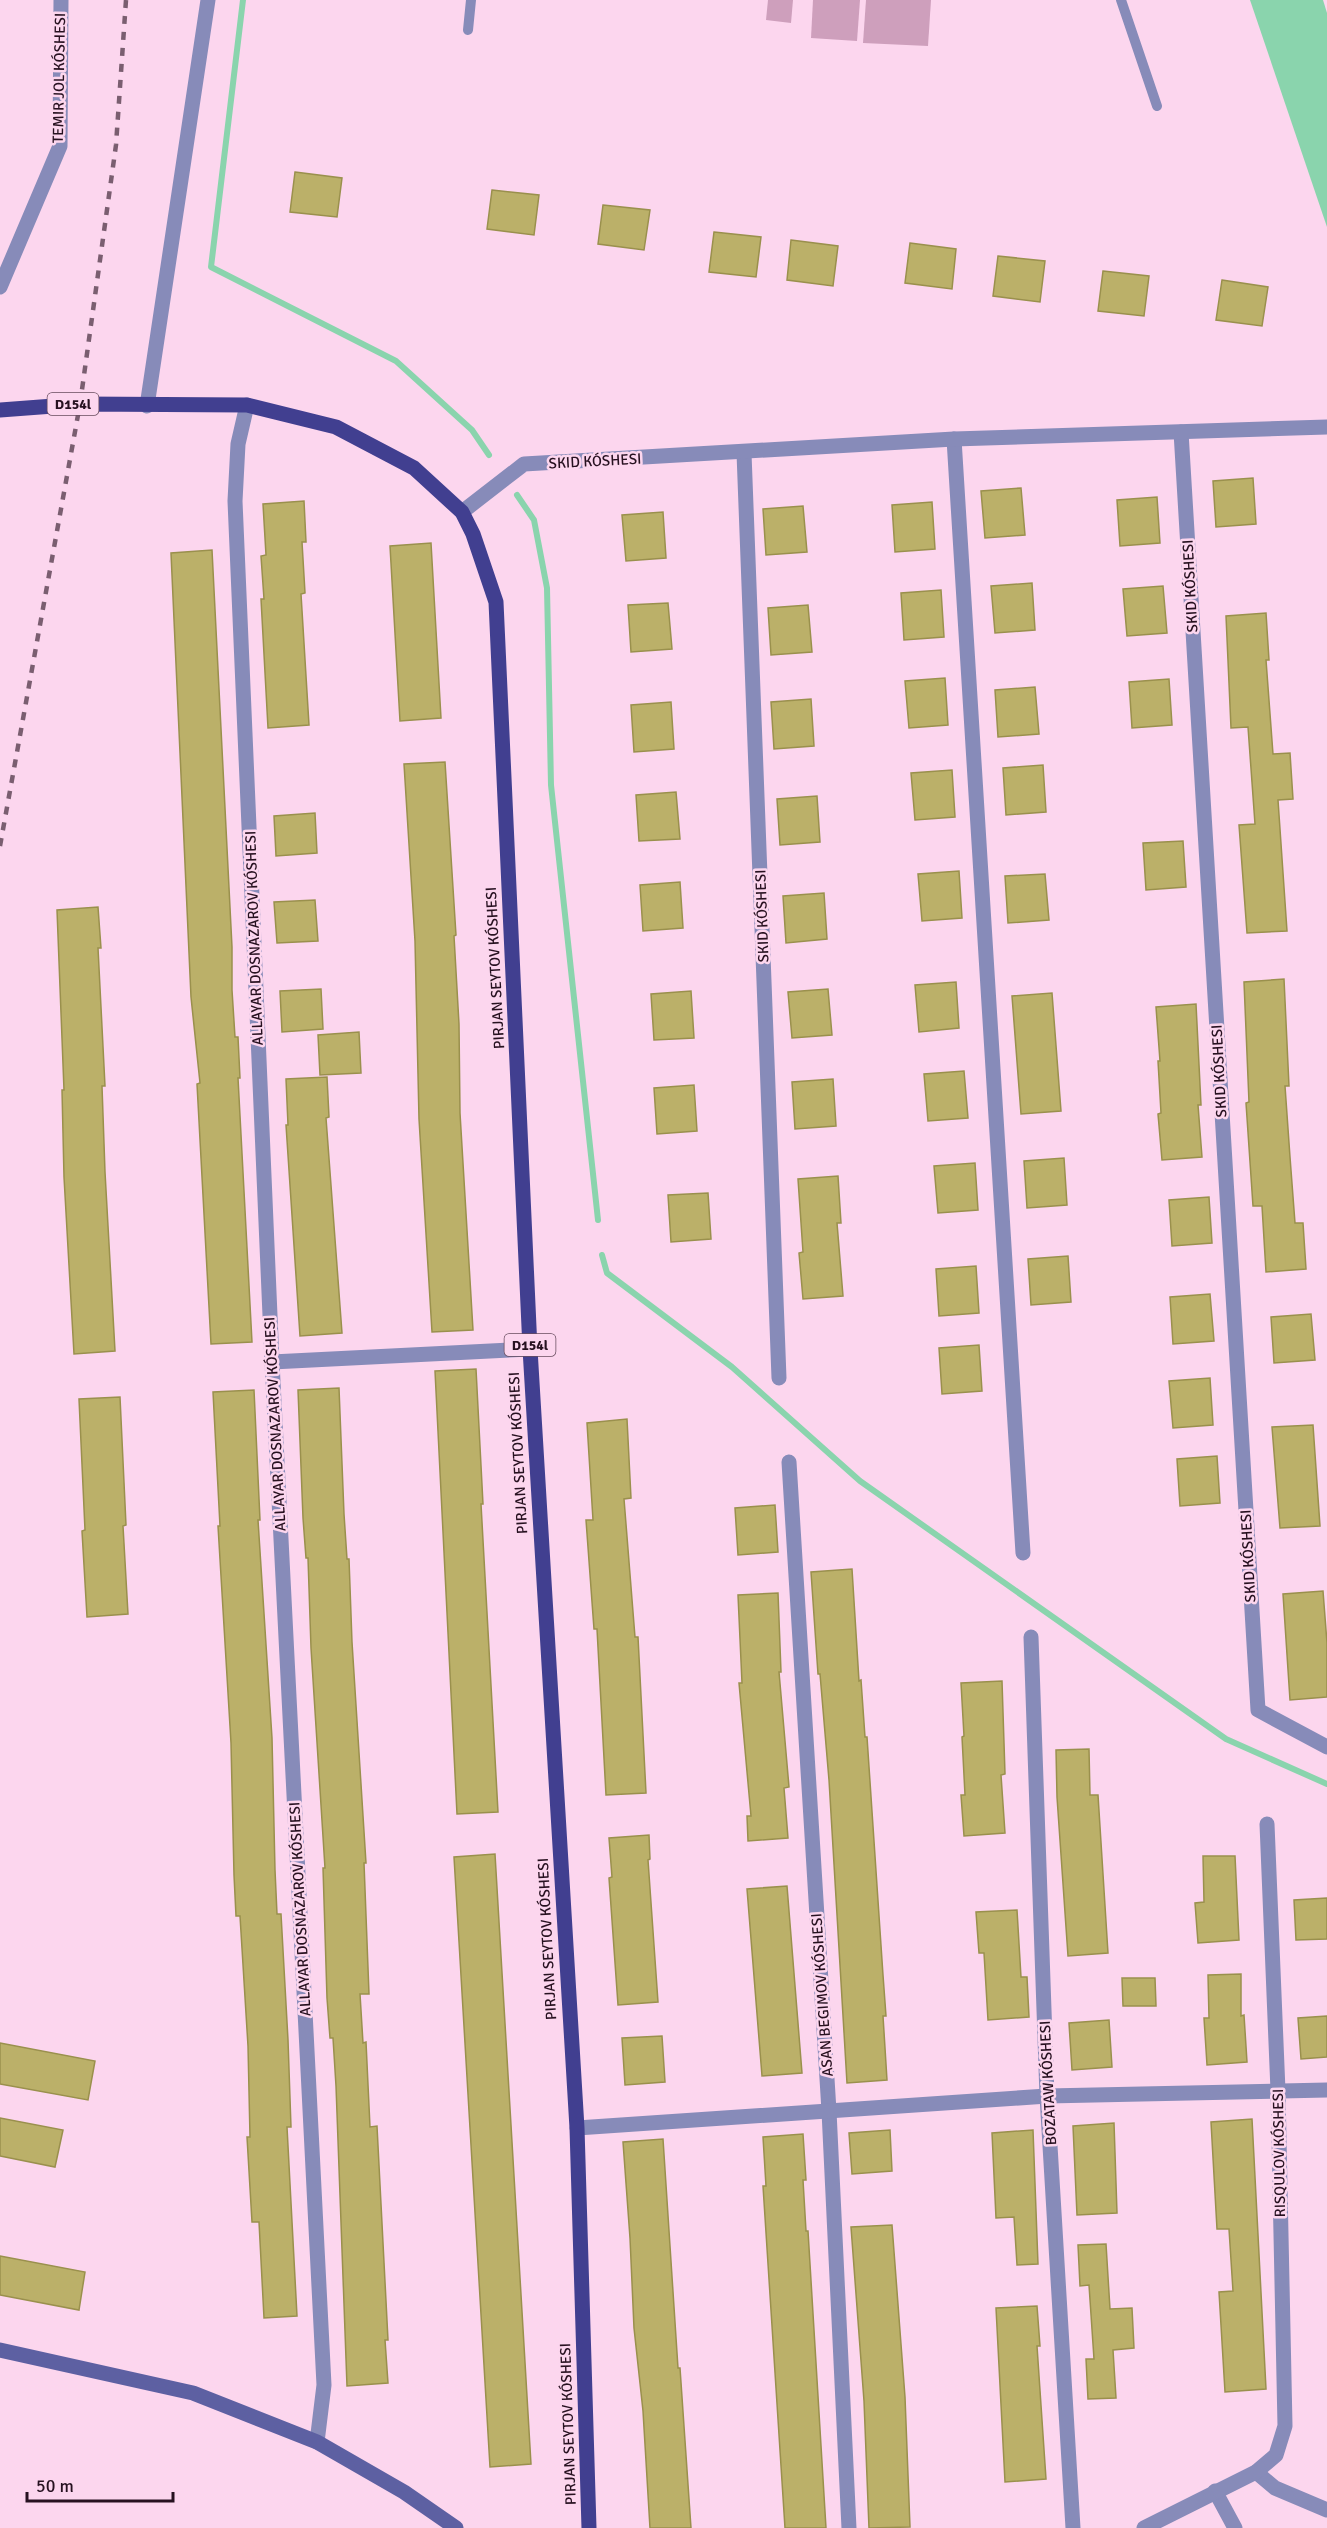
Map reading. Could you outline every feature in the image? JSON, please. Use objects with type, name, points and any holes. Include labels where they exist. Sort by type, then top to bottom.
[{"type":"main road","name":"D154l","points":[[0,410],[80,404],[147,406]]},
{"type":"main road","name":"PIRJAN SEYTOV KÓSHESI","points":[[147,406],[247,405],[336,427],[414,468],[462,512],[473,534],[496,602],[530,1349],[577,2128],[589,2528]]},
{"type":"street","name":"TEMIR JOL KÓSHESI","points":[[0,287],[60,146],[61,0]]},
{"type":"street","points":[[147,406],[208,0]]},
{"type":"street","name":"ALLAYAR DOSNAZAROV KÓSHESI","points":[[247,405],[238,444],[235,501],[272,1362],[324,2385],[316,2442]]},
{"type":"street","name":"SKID KÓSHESI","points":[[462,512],[524,464],[954,439],[1327,427]]},
{"type":"street","name":"SKID KÓSHESI","points":[[1181,432],[1258,1710],[1327,1748]]},
{"type":"street","points":[[954,439],[1023,1553]]},
{"type":"street","name":"SKID KÓSHESI","points":[[744,453],[779,1378]]},
{"type":"street","points":[[272,1362],[530,1349]]},
{"type":"street","name":"ASAN BEGIMOV KÓSHESI","points":[[789,1462],[829,2111],[849,2528]]},
{"type":"street","name":"BOZATAW KÓSHESI","points":[[1031,1637],[1047,2096],[1073,2528]]},
{"type":"street","points":[[1144,2528],[1256,2472],[1276,2455],[1285,2426],[1278,2091],[1267,1824]]},
{"type":"street","points":[[577,2128],[1047,2096],[1327,2090]]},
{"type":"street","points":[[0,2350],[194,2393],[316,2442],[404,2492],[456,2528]]},
{"type":"street","points":[[1256,2472],[1275,2488],[1327,2511]]},
{"type":"street","points":[[1215,2491],[1235,2528]]},
{"type":"lane","points":[[468,30],[471,0]]},
{"type":"lane","points":[[1121,0],[1157,106]]},
{"type":"shaded area","points":[[768,0],[793,0],[791,23],[766,20]]},
{"type":"shaded area","points":[[813,0],[860,0],[857,41],[811,38]]},
{"type":"shaded area","points":[[866,0],[931,0],[928,46],[863,43]]},
{"type":"shaded area","points":[[1250,0],[1323,0],[1327,13],[1327,227]]},
{"type":"building","points":[[295,172],[342,178],[337,217],[290,212]]},
{"type":"building","points":[[492,190],[539,195],[534,235],[487,229]]},
{"type":"building","points":[[603,205],[650,210],[644,250],[598,244]]},
{"type":"building","points":[[714,232],[761,237],[756,277],[709,272]]},
{"type":"building","points":[[791,240],[838,246],[833,286],[787,280]]},
{"type":"building","points":[[910,243],[956,249],[952,289],[905,283]]},
{"type":"building","points":[[998,256],[1045,261],[1040,302],[993,296]]},
{"type":"building","points":[[1103,271],[1149,276],[1144,316],[1098,311]]},
{"type":"building","points":[[1222,280],[1268,287],[1262,326],[1216,320]]},
{"type":"building","points":[[1253,478],[1256,524],[1216,527],[1213,481]]},
{"type":"building","points":[[1021,488],[1025,535],[985,538],[981,491]]},
{"type":"building","points":[[1157,497],[1160,543],[1120,546],[1117,500]]},
{"type":"building","points":[[304,501],[306,542],[302,542],[305,593],[301,594],[309,725],[268,728],[261,599],[264,599],[261,556],[266,555],[263,504]]},
{"type":"building","points":[[932,502],[935,549],[895,552],[892,505]]},
{"type":"building","points":[[803,506],[807,552],[766,555],[763,509]]},
{"type":"building","points":[[663,512],[666,558],[626,561],[622,515]]},
{"type":"building","points":[[431,543],[441,718],[400,721],[390,546]]},
{"type":"building","points":[[212,550],[232,947],[232,990],[235,1037],[238,1037],[240,1078],[238,1078],[252,1342],[211,1344],[197,1084],[200,1083],[191,997],[171,553]]},
{"type":"building","points":[[1032,583],[1035,630],[995,633],[991,586]]},
{"type":"building","points":[[1163,586],[1167,633],[1127,636],[1123,589]]},
{"type":"building","points":[[941,590],[944,637],[904,640],[901,593]]},
{"type":"building","points":[[668,603],[672,649],[631,652],[628,605]]},
{"type":"building","points":[[808,605],[812,652],[771,655],[768,608]]},
{"type":"building","points":[[1266,613],[1269,660],[1266,660],[1273,754],[1290,753],[1293,799],[1278,800],[1287,931],[1247,933],[1239,825],[1255,824],[1248,727],[1231,728],[1226,616]]},
{"type":"building","points":[[945,678],[948,725],[909,728],[905,681]]},
{"type":"building","points":[[1169,679],[1172,725],[1132,728],[1129,682]]},
{"type":"building","points":[[1035,687],[1039,734],[998,737],[995,690]]},
{"type":"building","points":[[811,699],[814,746],[774,749],[771,702]]},
{"type":"building","points":[[671,702],[674,749],[634,752],[631,705]]},
{"type":"building","points":[[445,762],[456,935],[454,936],[459,1024],[460,1113],[473,1330],[432,1332],[419,1119],[415,941],[404,764]]},
{"type":"building","points":[[1043,765],[1046,812],[1006,815],[1003,768]]},
{"type":"building","points":[[952,770],[955,817],[915,820],[911,773]]},
{"type":"building","points":[[676,792],[680,839],[639,841],[636,795]]},
{"type":"building","points":[[817,796],[820,842],[780,845],[777,799]]},
{"type":"building","points":[[315,813],[317,853],[276,856],[274,816]]},
{"type":"building","points":[[1183,841],[1186,887],[1146,890],[1143,843]]},
{"type":"building","points":[[959,871],[962,918],[922,921],[918,874]]},
{"type":"building","points":[[1045,874],[1049,920],[1008,923],[1005,876]]},
{"type":"building","points":[[680,882],[683,928],[643,931],[640,885]]},
{"type":"building","points":[[824,893],[827,939],[786,943],[783,896]]},
{"type":"building","points":[[315,900],[318,941],[277,943],[274,902]]},
{"type":"building","points":[[98,907],[105,1086],[102,1086],[105,1172],[115,1351],[74,1354],[64,1177],[62,1090],[64,1090],[57,910]]},
{"type":"building","points":[[1284,979],[1289,1086],[1285,1086],[1295,1223],[1303,1223],[1306,1269],[1266,1272],[1262,1206],[1253,1206],[1246,1103],[1249,1102],[1244,982]]},
{"type":"building","points":[[956,982],[959,1028],[919,1032],[915,985]]},
{"type":"building","points":[[321,989],[323,1029],[282,1032],[280,991]]},
{"type":"building","points":[[828,989],[832,1035],[792,1038],[788,992]]},
{"type":"building","points":[[691,991],[694,1038],[654,1040],[651,994]]},
{"type":"building","points":[[1052,993],[1061,1111],[1021,1114],[1012,996]]},
{"type":"building","points":[[1196,1004],[1201,1105],[1198,1105],[1202,1157],[1162,1160],[1158,1114],[1161,1113],[1156,1007]]},
{"type":"building","points":[[359,1032],[361,1073],[320,1075],[318,1035]]},
{"type":"building","points":[[964,1071],[968,1118],[928,1121],[924,1074]]},
{"type":"building","points":[[327,1077],[329,1117],[326,1118],[342,1333],[300,1336],[286,1125],[288,1125],[286,1079]]},
{"type":"building","points":[[833,1079],[836,1126],[795,1129],[792,1082]]},
{"type":"building","points":[[694,1085],[697,1131],[657,1134],[654,1088]]},
{"type":"building","points":[[1064,1158],[1067,1205],[1027,1208],[1024,1161]]},
{"type":"building","points":[[975,1163],[978,1210],[938,1213],[934,1166]]},
{"type":"building","points":[[838,1176],[841,1223],[837,1223],[843,1296],[803,1299],[799,1253],[803,1252],[798,1179]]},
{"type":"building","points":[[708,1193],[711,1239],[671,1242],[668,1195]]},
{"type":"building","points":[[1209,1197],[1212,1243],[1172,1246],[1169,1200]]},
{"type":"building","points":[[1068,1256],[1071,1302],[1031,1305],[1028,1259]]},
{"type":"building","points":[[976,1266],[979,1313],[939,1316],[936,1269]]},
{"type":"building","points":[[1210,1294],[1214,1341],[1173,1344],[1170,1297]]},
{"type":"building","points":[[1311,1314],[1315,1360],[1274,1363],[1271,1317]]},
{"type":"building","points":[[979,1345],[982,1391],[942,1394],[939,1348]]},
{"type":"building","points":[[476,1369],[498,1812],[457,1814],[435,1371]]},
{"type":"building","points":[[1210,1378],[1213,1425],[1173,1428],[1169,1381]]},
{"type":"building","points":[[339,1388],[344,1514],[347,1559],[349,1559],[366,1863],[364,1863],[369,1994],[360,1994],[363,2043],[366,2042],[370,2127],[377,2126],[388,2340],[385,2340],[388,2383],[347,2386],[336,2086],[333,2038],[330,2038],[327,1998],[323,1868],[325,1868],[311,1648],[308,1558],[306,1558],[303,1518],[298,1390]]},
{"type":"building","points":[[254,1390],[260,1520],[258,1520],[272,1738],[277,1914],[281,1914],[288,2040],[291,2127],[287,2127],[297,2316],[264,2318],[259,2222],[252,2222],[247,2137],[250,2137],[248,2046],[240,1916],[236,1916],[231,1743],[218,1526],[220,1526],[213,1392]]},
{"type":"building","points":[[120,1397],[128,1614],[87,1617],[82,1531],[85,1530],[79,1399]]},
{"type":"building","points":[[627,1419],[631,1498],[624,1499],[635,1637],[638,1637],[646,1793],[606,1795],[597,1629],[594,1629],[586,1520],[593,1520],[587,1423]]},
{"type":"building","points":[[1313,1425],[1320,1526],[1280,1528],[1272,1427]]},
{"type":"building","points":[[1217,1456],[1220,1503],[1180,1506],[1177,1459]]},
{"type":"building","points":[[775,1505],[778,1552],[738,1555],[735,1508]]},
{"type":"building","points":[[852,1569],[859,1681],[861,1680],[865,1737],[867,1737],[886,2016],[883,2016],[887,2080],[847,2083],[829,1780],[820,1674],[818,1674],[811,1572]]},
{"type":"building","points":[[1323,1591],[1327,1643],[1327,1697],[1290,1700],[1283,1594]]},
{"type":"building","points":[[778,1593],[781,1672],[779,1672],[789,1787],[784,1788],[788,1838],[748,1841],[747,1816],[751,1816],[739,1683],[742,1683],[738,1595]]},
{"type":"building","points":[[1002,1681],[1005,1774],[1001,1775],[1005,1833],[964,1836],[961,1795],[965,1795],[961,1683]]},
{"type":"building","points":[[1089,1749],[1090,1795],[1098,1795],[1108,1953],[1068,1956],[1056,1750]]},
{"type":"building","points":[[649,1835],[650,1859],[648,1860],[658,2002],[618,2005],[609,1878],[612,1877],[609,1838]]},
{"type":"building","points":[[495,1854],[531,2464],[490,2467],[454,1857]]},
{"type":"building","points":[[1203,1856],[1235,1856],[1239,1940],[1198,1943],[1195,1903],[1204,1902]]},
{"type":"building","points":[[787,1886],[802,2073],[762,2076],[747,1889]]},
{"type":"building","points":[[1327,1898],[1327,1939],[1296,1940],[1294,1900]]},
{"type":"building","points":[[1017,1910],[1021,1977],[1027,1977],[1029,2017],[988,2020],[984,1953],[979,1953],[976,1912]]},
{"type":"building","points":[[1241,1974],[1241,2016],[1244,2015],[1247,2062],[1207,2065],[1204,2018],[1209,2018],[1208,1975]]},
{"type":"building","points":[[1122,1978],[1155,1978],[1156,2006],[1123,2006]]},
{"type":"building","points":[[1327,2016],[1327,2057],[1301,2059],[1298,2018]]},
{"type":"building","points":[[1109,2020],[1112,2067],[1072,2070],[1069,2023]]},
{"type":"building","points":[[662,2036],[665,2082],[625,2085],[622,2038]]},
{"type":"building","points":[[0,2043],[95,2061],[88,2100],[0,2084]]},
{"type":"building","points":[[0,2118],[63,2130],[55,2167],[0,2156]]},
{"type":"building","points":[[1252,2119],[1266,2389],[1225,2392],[1219,2292],[1233,2291],[1229,2229],[1217,2229],[1211,2122]]},
{"type":"building","points":[[1114,2123],[1117,2213],[1077,2215],[1073,2126]]},
{"type":"building","points":[[890,2130],[892,2171],[852,2174],[849,2133]]},
{"type":"building","points":[[1033,2130],[1038,2264],[1017,2265],[1014,2217],[996,2218],[992,2133]]},
{"type":"building","points":[[803,2134],[806,2180],[803,2180],[826,2528],[785,2528],[763,2186],[766,2186],[763,2137]]},
{"type":"building","points":[[663,2139],[691,2528],[650,2528],[643,2411],[634,2328],[623,2142]]},
{"type":"building","points":[[892,2225],[905,2397],[910,2527],[869,2528],[864,2401],[851,2227]]},
{"type":"building","points":[[1106,2244],[1110,2309],[1132,2308],[1134,2348],[1113,2350],[1116,2398],[1088,2399],[1086,2359],[1094,2359],[1089,2285],[1080,2286],[1078,2245]]},
{"type":"building","points":[[0,2256],[85,2272],[79,2310],[0,2295]]},
{"type":"building","points":[[1037,2306],[1040,2346],[1037,2346],[1046,2479],[1005,2482],[996,2308]]},
{"type":"waterway","points":[[243,0],[211,267],[396,361],[472,430],[489,455]]},
{"type":"waterway","points":[[517,495],[534,520],[547,588],[551,785],[598,1220]]},
{"type":"waterway","points":[[602,1255],[607,1273],[732,1367],[860,1481],[1226,1739],[1327,1784]]},
{"type":"railway","points":[[0,846],[80,404],[116,145],[126,0]]}]
